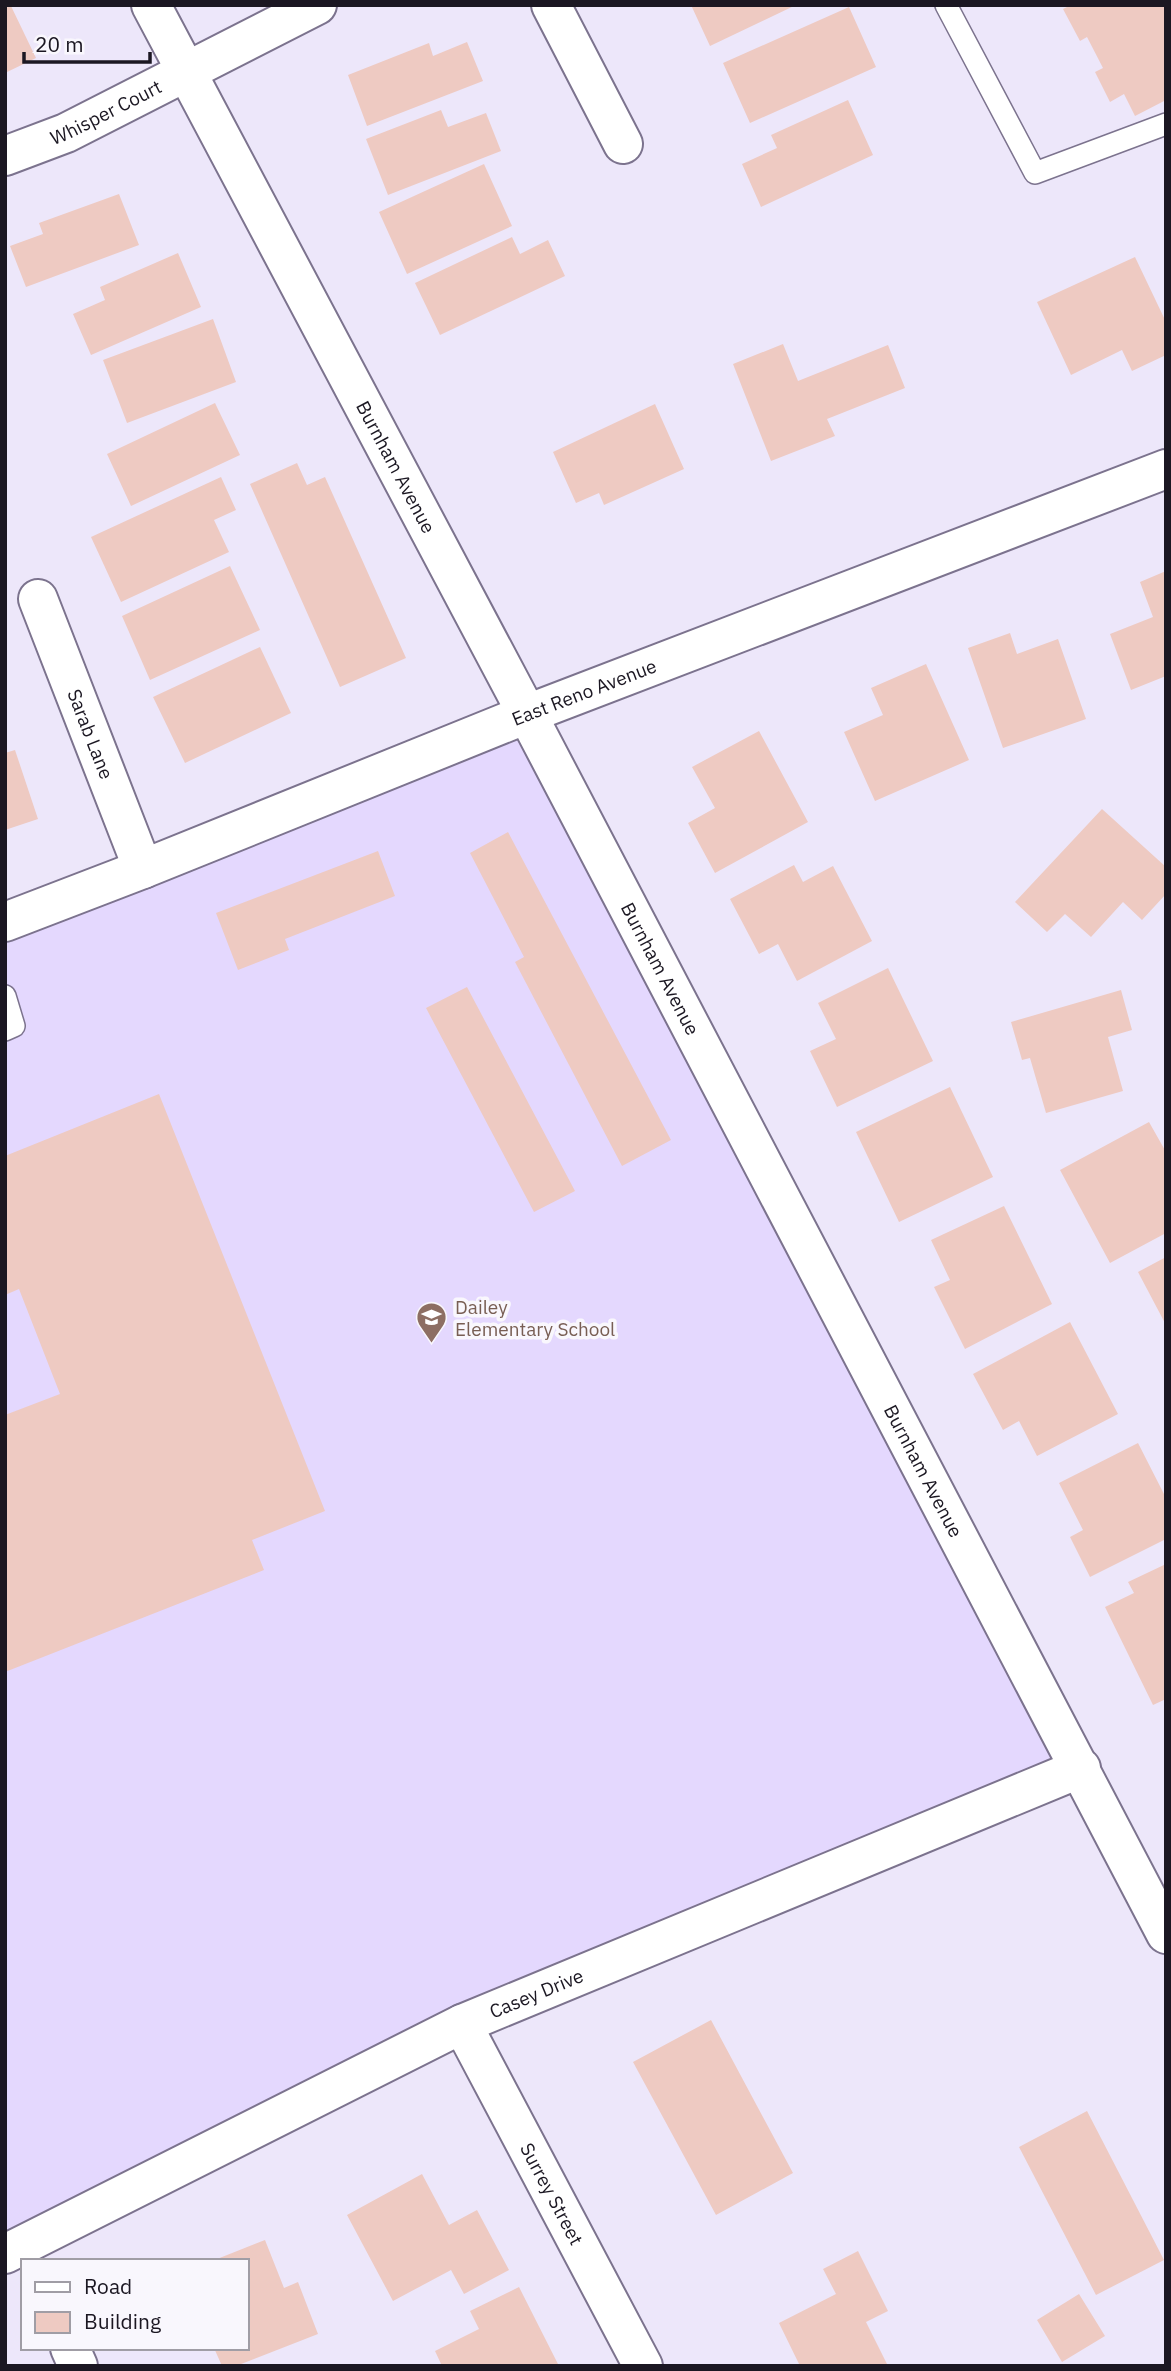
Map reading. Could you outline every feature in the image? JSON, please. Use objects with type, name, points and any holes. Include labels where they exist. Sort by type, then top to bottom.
[{"type":"street","name":"Burnham Avenue","points":[[151,5],[527,714],[1166,1934]]},
{"type":"street","name":"Whisper Court","points":[[5,156],[66,133],[317,5]]},
{"type":"street","points":[[551,5],[623,144]]},
{"type":"street","name":"East Reno Avenue","points":[[5,922],[144,870],[527,714],[1166,469]]},
{"type":"street","name":"Sarab Lane","points":[[38,599],[144,870]]},
{"type":"street","name":"Casey Drive","points":[[19,2253],[463,2024],[1080,1768]]},
{"type":"street","name":"Surrey Street","points":[[463,2024],[643,2366]]},
{"type":"street","points":[[71,2350],[78,2366]]},
{"type":"lane","points":[[946,5],[1035,173],[1166,124]]},
{"type":"lane","points":[[5,996],[14,1026],[5,1030]]},
{"type":"shaded area","name":"Dailey Elementary School","points":[[527,714],[1081,1768],[462,2024],[5,2254],[5,922]]},
{"type":"building","points":[[691,5],[796,5],[710,46]]},
{"type":"building","points":[[1071,5],[1166,5],[1166,100],[1135,116],[1124,94],[1110,102],[1095,72],[1103,68],[1087,37],[1080,41],[1063,9]]},
{"type":"building","points":[[11,6],[36,58],[5,73],[5,8]]},
{"type":"building","points":[[849,7],[876,67],[750,123],[723,63]]},
{"type":"building","points":[[467,42],[483,81],[367,126],[348,75],[429,43],[433,56]]},
{"type":"building","points":[[848,100],[873,155],[761,207],[742,164],[777,148],[771,135]]},
{"type":"building","points":[[441,110],[448,127],[486,113],[501,151],[388,195],[366,139]]},
{"type":"building","points":[[484,164],[512,226],[407,274],[379,212]]},
{"type":"building","points":[[119,194],[139,245],[26,287],[10,246],[43,234],[39,223]]},
{"type":"building","points":[[512,237],[520,254],[548,240],[565,276],[440,335],[415,283]]},
{"type":"building","points":[[178,253],[201,307],[91,355],[73,314],[105,300],[100,287]]},
{"type":"building","points":[[1135,257],[1166,322],[1166,355],[1132,371],[1122,350],[1071,375],[1037,302]]},
{"type":"building","points":[[213,319],[236,382],[127,423],[103,360]]},
{"type":"building","points":[[783,344],[798,381],[888,345],[905,388],[827,419],[835,436],[771,461],[733,364]]},
{"type":"building","points":[[215,403],[240,455],[131,506],[107,454]]},
{"type":"building","points":[[655,404],[684,469],[604,505],[599,493],[576,503],[553,452]]},
{"type":"building","points":[[297,463],[307,485],[325,477],[406,658],[340,687],[250,484]]},
{"type":"building","points":[[221,477],[236,510],[214,520],[229,552],[121,602],[91,537]]},
{"type":"building","points":[[230,566],[260,630],[150,680],[122,616]]},
{"type":"building","points":[[1166,571],[1166,676],[1131,690],[1110,634],[1153,617],[1140,582]]},
{"type":"building","points":[[1010,633],[1017,654],[1058,639],[1086,719],[1003,748],[968,648]]},
{"type":"building","points":[[260,647],[291,713],[185,763],[153,697]]},
{"type":"building","points":[[926,664],[969,760],[875,801],[844,732],[883,715],[871,688]]},
{"type":"building","points":[[759,731],[808,822],[715,873],[688,823],[715,808],[692,767]]},
{"type":"building","points":[[15,750],[38,819],[5,830],[5,753]]},
{"type":"building","points":[[1102,809],[1166,867],[1166,894],[1142,920],[1123,902],[1091,937],[1065,914],[1047,932],[1015,902]]},
{"type":"building","points":[[508,832],[671,1140],[622,1166],[515,962],[524,957],[470,853]]},
{"type":"building","points":[[378,851],[395,896],[285,939],[289,950],[238,970],[216,913]]},
{"type":"building","points":[[794,865],[803,882],[833,866],[872,941],[797,981],[778,944],[759,954],[730,899]]},
{"type":"building","points":[[888,968],[933,1061],[837,1107],[810,1051],[836,1039],[818,1003]]},
{"type":"building","points":[[467,987],[575,1191],[534,1212],[426,1008]]},
{"type":"building","points":[[1121,990],[1132,1030],[1108,1037],[1123,1091],[1046,1113],[1030,1058],[1022,1060],[1011,1022]]},
{"type":"building","points":[[950,1087],[993,1177],[899,1222],[856,1132]]},
{"type":"building","points":[[159,1094],[325,1511],[252,1540],[264,1570],[5,1672],[5,1415],[60,1394],[19,1289],[5,1295],[5,1156]]},
{"type":"building","points":[[1149,1122],[1166,1152],[1166,1233],[1110,1263],[1060,1170]]},
{"type":"building","points":[[1004,1206],[1052,1304],[965,1349],[934,1287],[950,1280],[931,1240]]},
{"type":"building","points":[[1166,1257],[1166,1325],[1138,1272]]},
{"type":"building","points":[[1070,1322],[1118,1414],[1037,1456],[1019,1421],[1003,1430],[973,1374]]},
{"type":"building","points":[[1138,1443],[1166,1498],[1166,1539],[1090,1577],[1070,1537],[1083,1530],[1059,1483]]},
{"type":"building","points":[[1166,1564],[1166,1699],[1153,1705],[1105,1607],[1134,1593],[1128,1582]]},
{"type":"building","points":[[711,2020],[793,2173],[716,2215],[633,2062]]},
{"type":"building","points":[[1087,2111],[1164,2260],[1096,2295],[1019,2147]]},
{"type":"building","points":[[422,2174],[449,2225],[477,2210],[509,2270],[464,2294],[451,2270],[393,2301],[347,2215]]},
{"type":"building","points":[[265,2240],[284,2288],[298,2282],[318,2334],[236,2366],[222,2366],[215,2350],[248,2350],[248,2259],[217,2259]]},
{"type":"building","points":[[858,2251],[888,2311],[866,2322],[888,2366],[800,2366],[779,2323],[836,2294],[823,2269]]},
{"type":"building","points":[[519,2287],[559,2366],[442,2366],[435,2351],[479,2329],[470,2311]]},
{"type":"building","points":[[1079,2294],[1105,2336],[1062,2362],[1037,2320]]},
{"type":"place","name":"Dailey Elementary School","points":[[432,1345]]}]
